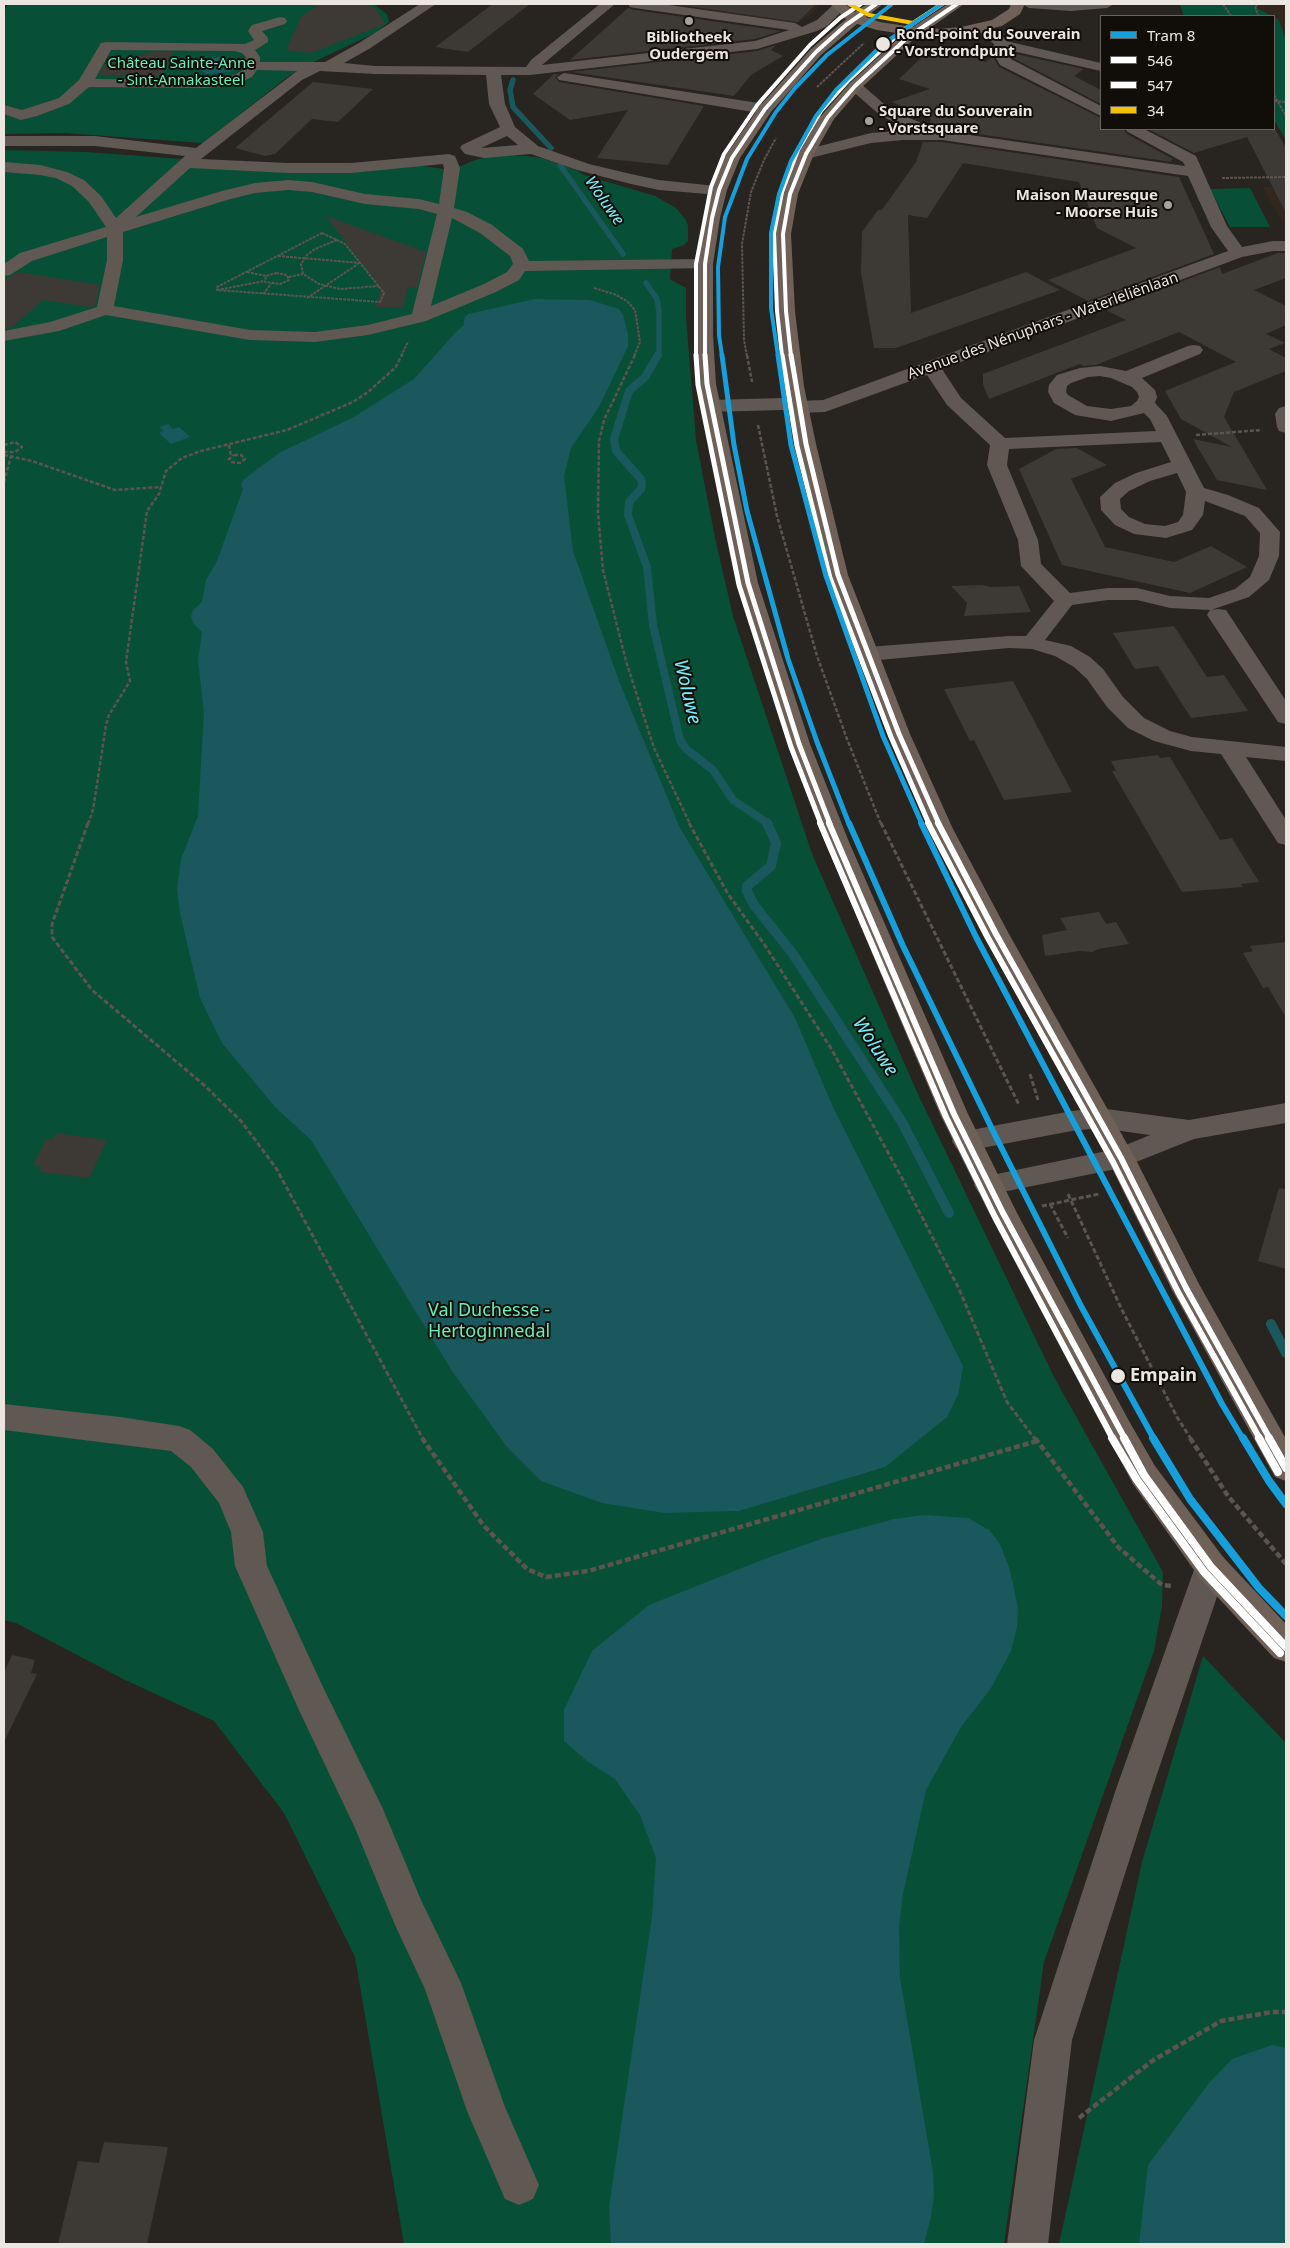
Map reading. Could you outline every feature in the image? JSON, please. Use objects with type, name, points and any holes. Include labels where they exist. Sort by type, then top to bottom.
[{"type":"main road","points":[[876,4],[844,10],[816,52],[765,108],[732,158],[719,190],[705,264],[704,335],[707,384],[710,406],[748,583],[799,744],[837,842],[966,1141],[988,1185],[1122,1438],[1144,1475],[1211,1567],[1286,1646]]},
{"type":"main road","points":[[957,4],[915,32],[868,71],[828,117],[806,154],[790,194],[783,234],[786,311],[806,444],[838,575],[899,734],[941,829],[996,934],[1121,1158],[1186,1288],[1286,1468]]},
{"type":"main road","points":[[844,10],[877,26],[915,32],[939,33],[982,28],[1008,17],[1018,4]]},
{"type":"street","points":[[115,228],[187,163],[297,77],[323,67],[364,46],[428,4]]},
{"type":"street","points":[[530,72],[536,63],[608,4]]},
{"type":"street","points":[[635,4],[795,27]]},
{"type":"street","points":[[1029,4],[1107,4]]},
{"type":"street","points":[[394,8],[413,13]]},
{"type":"street","points":[[530,72],[757,45],[812,28],[844,10]]},
{"type":"street","points":[[247,50],[261,42],[261,38],[255,31],[257,28],[280,21]]},
{"type":"street","points":[[982,28],[994,36],[1001,44],[1100,67]]},
{"type":"street","points":[[1001,44],[1000,53],[1005,62],[1100,111]]},
{"type":"street","points":[[757,45],[816,52]]},
{"type":"street","points":[[4,109],[21,115],[32,113],[64,101],[85,83],[106,46],[234,46],[247,50],[253,57],[252,66],[247,74],[230,82],[207,84],[85,83]]},
{"type":"street","points":[[176,84],[193,46]]},
{"type":"street","points":[[252,66],[530,72],[765,108]]},
{"type":"street","points":[[493,71],[497,104],[508,129],[532,148],[583,167],[631,179],[659,185],[719,190]]},
{"type":"street","points":[[855,86],[886,113],[910,125],[942,135]]},
{"type":"street","points":[[405,180],[433,168],[468,148],[508,129]]},
{"type":"street","points":[[1135,130],[1190,159],[1219,227],[1238,253]]},
{"type":"street","points":[[806,154],[872,138],[903,135],[942,135],[1196,174]]},
{"type":"street","points":[[4,141],[96,141],[200,153]]},
{"type":"street","points":[[468,148],[471,151],[484,152],[532,148]]},
{"type":"street","points":[[187,163],[288,168],[351,168],[449,159]]},
{"type":"street","points":[[416,318],[445,211],[452,168],[449,159]]},
{"type":"street","points":[[4,167],[40,170],[61,175],[78,183],[95,199],[115,228],[115,260],[105,310]]},
{"type":"street","points":[[4,271],[26,257],[115,228],[255,188],[288,185],[312,187],[364,199],[420,204],[461,215],[486,229],[516,253],[522,264],[513,276],[416,318],[368,330],[315,336],[250,335],[105,310],[53,327],[4,336]]},
{"type":"street","points":[[364,199],[389,188]]},
{"type":"street","name":"Avenue des Nénuphars - Waterleliënlaan","points":[[710,406],[783,404],[799,407],[825,406],[1238,253],[1273,246],[1286,246]]},
{"type":"street","points":[[521,266],[705,264]]},
{"type":"street","points":[[1128,377],[1194,350]]},
{"type":"street","points":[[931,368],[954,402],[1000,444],[1168,436]]},
{"type":"street","points":[[1086,372],[1115,373],[1128,377],[1139,383],[1146,390],[1148,397],[1145,404],[1137,410],[1125,413],[1096,414],[1070,406],[1061,399],[1057,392],[1058,385],[1064,379],[1086,372]]},
{"type":"street","points":[[1145,404],[1158,416],[1196,492],[1193,515],[1185,526],[1166,532],[1140,530],[1122,521],[1111,510],[1110,497],[1122,487],[1143,477],[1182,465]]},
{"type":"street","points":[[1286,412],[1284,414],[1286,427]]},
{"type":"street","points":[[1000,444],[997,465],[1028,540],[1031,566],[1065,600]]},
{"type":"street","points":[[1032,643],[1065,600],[1108,594],[1137,594],[1170,602],[1210,604],[1242,593],[1259,580],[1269,556],[1270,532],[1252,512],[1221,499],[1196,492]]},
{"type":"street","points":[[1218,615],[1286,718]]},
{"type":"street","points":[[868,654],[1001,642],[1032,643],[1063,651],[1082,662],[1095,674],[1115,702],[1136,723],[1162,736],[1191,744],[1230,750],[1286,754]]},
{"type":"street","points":[[1230,750],[1286,838]]},
{"type":"street","points":[[988,1185],[1121,1158],[1189,1130],[1286,1113]]},
{"type":"street","points":[[966,1141],[1072,1121],[1099,1118],[1189,1130]]},
{"type":"street","points":[[4,1417],[120,1430],[179,1439],[202,1458],[232,1496],[247,1532],[252,1566],[310,1697],[370,1821],[408,1912],[442,1983],[487,2111],[519,2185]]},
{"type":"street","points":[[1027,2244],[1053,2040],[1134,1789],[1211,1567]]},
{"type":"path","points":[[1275,101],[1286,102]]},
{"type":"path","points":[[1275,101],[1286,116]]},
{"type":"path","points":[[1196,174],[1286,177]]},
{"type":"path","points":[[322,233],[345,244],[384,293],[380,302],[376,303],[217,290],[217,287],[322,233]]},
{"type":"path","points":[[338,240],[315,249],[304,258],[300,267],[302,274],[312,281],[325,286],[348,289],[378,286]]},
{"type":"path","points":[[277,256],[360,263]]},
{"type":"path","points":[[307,298],[360,263]]},
{"type":"path","points":[[560,265],[565,275],[581,284],[614,294],[635,310],[640,342],[626,376],[604,420],[599,441],[598,513],[604,570],[626,661],[654,748],[691,827],[728,894],[764,944],[832,1050],[959,1289],[1007,1402],[1119,1548],[1162,1584],[1176,1588]]},
{"type":"path","points":[[247,272],[266,276],[280,273],[289,277],[302,274]]},
{"type":"path","points":[[265,281],[266,276]]},
{"type":"path","points":[[217,290],[265,281],[271,284],[284,283],[289,280],[289,277]]},
{"type":"path","points":[[263,295],[271,284]]},
{"type":"path","points":[[416,318],[401,358],[385,378],[368,392],[336,410],[287,430],[182,458],[166,471],[159,494],[147,511],[126,662],[130,681],[109,715],[93,810],[52,924],[52,937],[92,990],[205,1086],[241,1121],[276,1168],[422,1438],[484,1526],[527,1569],[546,1577],[588,1571],[1037,1441]]},
{"type":"path","points":[[1168,436],[1266,430]]},
{"type":"path","points":[[4,445],[15,442],[22,445],[20,450],[11,454]]},
{"type":"path","points":[[229,444],[231,456],[228,459],[232,462],[240,463],[245,460],[241,455],[231,456]]},
{"type":"path","points":[[4,453],[115,490],[161,487]]},
{"type":"path","points":[[4,482],[11,454]]},
{"type":"path","points":[[1030,1074],[1038,1100]]},
{"type":"path","points":[[1042,1206],[1099,1194]]},
{"type":"path","points":[[1050,1204],[1068,1238]]},
{"type":"path","points":[[1040,2149],[1152,2061],[1221,2021],[1272,2012],[1286,2012]]},
{"type":"shaded area","points":[[653,4],[820,4],[812,14],[796,24]]},
{"type":"shaded area","points":[[1258,4],[1286,4],[1286,40],[1279,20],[1275,18],[1275,15],[1270,15],[1256,7]]},
{"type":"shaded area","points":[[1286,186],[1286,229],[1262,187]]},
{"type":"green space","name":"Château Sainte-Anne - Sint-Annakasteel","points":[[8,4],[373,4],[387,14],[389,22],[375,33],[307,65],[286,78],[203,143],[65,133],[4,134],[4,11]]},
{"type":"green space","points":[[1258,4],[1257,8],[1270,15],[1184,15],[1180,5]]},
{"type":"green space","points":[[1275,18],[1279,20],[1286,40],[1286,140],[1275,122]]},
{"type":"green space","name":"Val Duchesse - Hertoginnedal","points":[[4,150],[86,152],[267,165],[423,166],[444,169],[461,166],[495,155],[526,156],[542,158],[576,170],[584,175],[655,196],[676,208],[686,220],[688,241],[684,245],[672,249],[670,279],[686,288],[686,317],[696,440],[715,538],[733,616],[812,854],[917,1092],[1054,1377],[1163,1572],[1162,1606],[1154,1651],[1044,1962],[1004,2244],[404,2244],[355,1957],[284,1813],[214,1721],[123,1679],[16,1623],[4,1620]]},
{"type":"green space","points":[[1250,188],[1270,227],[1230,227],[1210,189]]},
{"type":"green space","points":[[1203,1656],[1286,1743],[1286,2244],[1059,2244],[1142,1862]]},
{"type":"water","points":[[219,57],[233,59],[239,64],[236,69],[229,72],[207,74],[201,71],[209,66],[209,60],[206,59]]},
{"type":"water","points":[[535,299],[590,300],[619,309],[623,315],[628,334],[628,346],[599,407],[571,448],[564,476],[573,551],[619,681],[680,828],[795,1018],[832,1105],[963,1366],[958,1395],[947,1417],[885,1467],[739,1511],[664,1513],[602,1503],[541,1481],[507,1447],[452,1371],[311,1140],[275,1107],[222,1043],[200,998],[180,913],[177,889],[181,859],[198,816],[204,713],[198,660],[202,632],[193,623],[191,616],[193,610],[202,602],[206,580],[217,561],[243,489],[241,485],[243,480],[279,453],[354,417],[414,379],[464,325],[464,319],[468,314]]},
{"type":"water","points":[[168,424],[173,429],[179,427],[190,437],[171,444],[159,433],[164,431],[159,427]]},
{"type":"water","points":[[924,1515],[968,1518],[989,1530],[1000,1544],[1010,1570],[1018,1608],[1017,1627],[1011,1651],[991,1688],[961,1727],[926,1790],[903,1894],[899,1927],[900,1978],[933,2172],[934,2195],[924,2244],[611,2244],[609,2207],[652,1916],[656,1858],[640,1815],[615,1779],[587,1761],[564,1741],[564,1710],[592,1651],[649,1605],[767,1558],[824,1538],[894,1519]]},
{"type":"water","points":[[1272,2045],[1286,2048],[1286,2244],[1139,2244],[1148,2165],[1209,2083],[1232,2059]]},
{"type":"building","points":[[319,4],[365,4],[376,9],[385,24],[311,53],[286,50],[301,17]]},
{"type":"building","points":[[493,4],[530,4],[468,52],[435,47]]},
{"type":"building","points":[[674,4],[816,4],[798,22]]},
{"type":"building","points":[[628,8],[781,31],[755,39],[570,60]]},
{"type":"building","points":[[776,45],[771,50],[783,56],[751,75],[734,96],[571,72],[757,51]]},
{"type":"building","points":[[945,49],[965,52],[985,62],[993,57],[999,67],[1100,118],[1100,130],[1124,130],[1127,134],[1173,159],[1171,160],[1172,162],[936,128],[929,124],[931,119],[892,102],[930,89],[899,79],[925,54]]},
{"type":"building","name":"Château Sainte-Anne - Sint-Annakasteel","points":[[152,52],[173,52],[161,76],[99,75],[105,65]]},
{"type":"building","points":[[1011,53],[1084,69],[1074,76],[1100,89],[1100,103],[1013,58]]},
{"type":"building","points":[[554,74],[559,74],[555,77],[559,82],[704,106],[668,165],[597,158],[628,110],[570,120],[533,94]]},
{"type":"building","points":[[313,82],[373,89],[338,122],[312,119],[275,154],[265,156],[235,148]]},
{"type":"building","points":[[1275,129],[1286,148],[1286,213],[1247,137],[1194,153],[1150,130]]},
{"type":"building","points":[[923,142],[942,142],[1179,177],[1214,254],[1088,301],[1048,280],[1136,248],[1097,228],[1079,182],[963,163],[927,218],[908,215],[911,313],[1026,272],[1060,290],[896,348],[874,348],[861,273],[862,232],[878,210],[882,210],[916,162]]},
{"type":"building","points":[[326,216],[426,252],[417,288],[408,287],[403,307],[376,307],[381,288]]},
{"type":"building","points":[[1278,253],[1286,253],[1286,278],[1254,290],[1286,306],[1286,325],[1266,334],[1285,343],[1269,349],[1286,358],[1286,371],[1234,392],[1224,417],[1267,490],[1217,480],[1193,439],[1232,447],[1181,419],[1165,391],[1236,362],[1179,332],[1096,365],[1084,366],[1080,364],[989,399],[983,384],[983,374],[1126,320],[1106,310],[1220,267],[1222,274]]},
{"type":"building","points":[[18,272],[100,285],[95,306],[90,307],[43,300],[11,328],[4,329],[4,280]]},
{"type":"building","points":[[1077,448],[1107,465],[1071,479],[1105,547],[1174,562],[1211,546],[1247,567],[1190,593],[1062,565],[1019,469],[1056,449]]},
{"type":"building","points":[[982,585],[991,587],[1019,586],[1031,612],[964,616],[967,603],[951,586]]},
{"type":"building","points":[[1174,626],[1207,677],[1224,675],[1248,711],[1191,718],[1158,666],[1135,669],[1113,633]]},
{"type":"building","points":[[1013,681],[1072,792],[1004,800],[974,740],[970,741],[944,689]]},
{"type":"building","points":[[1158,755],[1160,758],[1170,757],[1220,840],[1232,838],[1259,882],[1241,884],[1243,887],[1182,892],[1112,771],[1116,771],[1111,761]]},
{"type":"building","points":[[1099,912],[1106,924],[1116,922],[1129,944],[1098,949],[1093,952],[1079,951],[1045,956],[1042,935],[1067,930],[1060,918]]},
{"type":"building","points":[[1286,942],[1286,1018],[1268,987],[1263,988],[1243,953],[1253,951],[1250,946]]},
{"type":"building","points":[[56,1133],[107,1140],[89,1178],[40,1172],[41,1166],[33,1166],[46,1139],[53,1140]]},
{"type":"building","points":[[1279,1188],[1286,1189],[1286,1269],[1258,1261]]},
{"type":"building","points":[[12,1655],[35,1660],[31,1673],[37,1674],[4,1742],[4,1672]]},
{"type":"building","points":[[104,2142],[168,2147],[147,2244],[58,2244],[78,2161],[99,2163]]},
{"type":"waterway","name":"Woluwe","points":[[513,80],[510,90],[513,107],[551,148]]},
{"type":"waterway","name":"Woluwe","points":[[560,165],[623,254]]},
{"type":"waterway","name":"Woluwe","points":[[646,283],[657,299],[659,311],[659,352],[657,356]]},
{"type":"waterway","name":"Woluwe","points":[[658,355],[645,377],[629,391],[614,439],[616,451],[641,479],[642,483],[641,489],[629,502],[628,515],[647,567],[653,625],[680,740],[686,749],[713,770],[733,800],[769,824]]},
{"type":"waterway","name":"Woluwe","points":[[767,823],[776,843],[771,866],[747,886],[747,891],[754,905],[793,954],[902,1122],[949,1213]]},
{"type":"waterway","name":"Woluwe","points":[[1271,1324],[1286,1353]]},
{"type":"tram line","name":"8","points":[[892,4],[827,55],[795,88],[776,112],[747,159],[725,217],[718,267],[719,335],[734,445],[747,511],[788,659],[817,742],[855,839],[903,946],[995,1135],[1081,1306],[1144,1423],[1190,1499],[1259,1588],[1286,1616]]},
{"type":"tram line","name":"8","points":[[942,4],[883,44],[836,90],[816,116],[791,161],[779,194],[771,233],[771,308],[791,445],[826,576],[883,736],[925,831],[976,937],[1222,1404],[1269,1481],[1286,1504]]},
{"type":"transit line","name":"34","points":[[849,4],[869,15],[913,23],[942,4]]},
{"type":"transit line","name":"547","points":[[861,4],[840,18],[810,45],[758,104],[724,154],[711,187],[704,216],[696,264],[695,335],[698,385],[739,585],[791,747],[829,845],[946,1117],[995,1217],[1110,1434],[1137,1480],[1204,1572],[1280,1653]]},
{"type":"transit line","name":"546","points":[[876,4],[846,25],[816,52],[765,109],[732,158],[719,190],[712,218],[705,264],[704,335],[707,384],[748,583],[799,744],[837,842],[954,1114],[1003,1213],[1144,1475],[1211,1567],[1286,1647]]},
{"type":"transit line","name":"547","points":[[942,4],[902,31],[849,80],[821,111],[798,150],[782,192],[774,233],[777,311],[786,387],[797,446],[830,578],[891,737],[933,833],[988,938],[1113,1162],[1178,1292],[1278,1472]]},
{"type":"transit line","name":"546","points":[[957,4],[908,37],[855,86],[828,117],[806,154],[790,194],[783,234],[786,311],[795,386],[806,444],[838,575],[899,734],[941,829],[996,934],[1121,1158],[1186,1288],[1286,1468]]},
{"type":"place","name":"Bibliotheek Oudergem","points":[[689,21]]},
{"type":"place","name":"Rond-point du Souverain - Vorstrondpunt","points":[[883,44]]},
{"type":"place","name":"Square du Souverain - Vorstsquare","points":[[869,121]]},
{"type":"place","name":"Maison Mauresque - Moorse Huis","points":[[1168,205]]},
{"type":"place","name":"Empain","points":[[1118,1376]]}]
